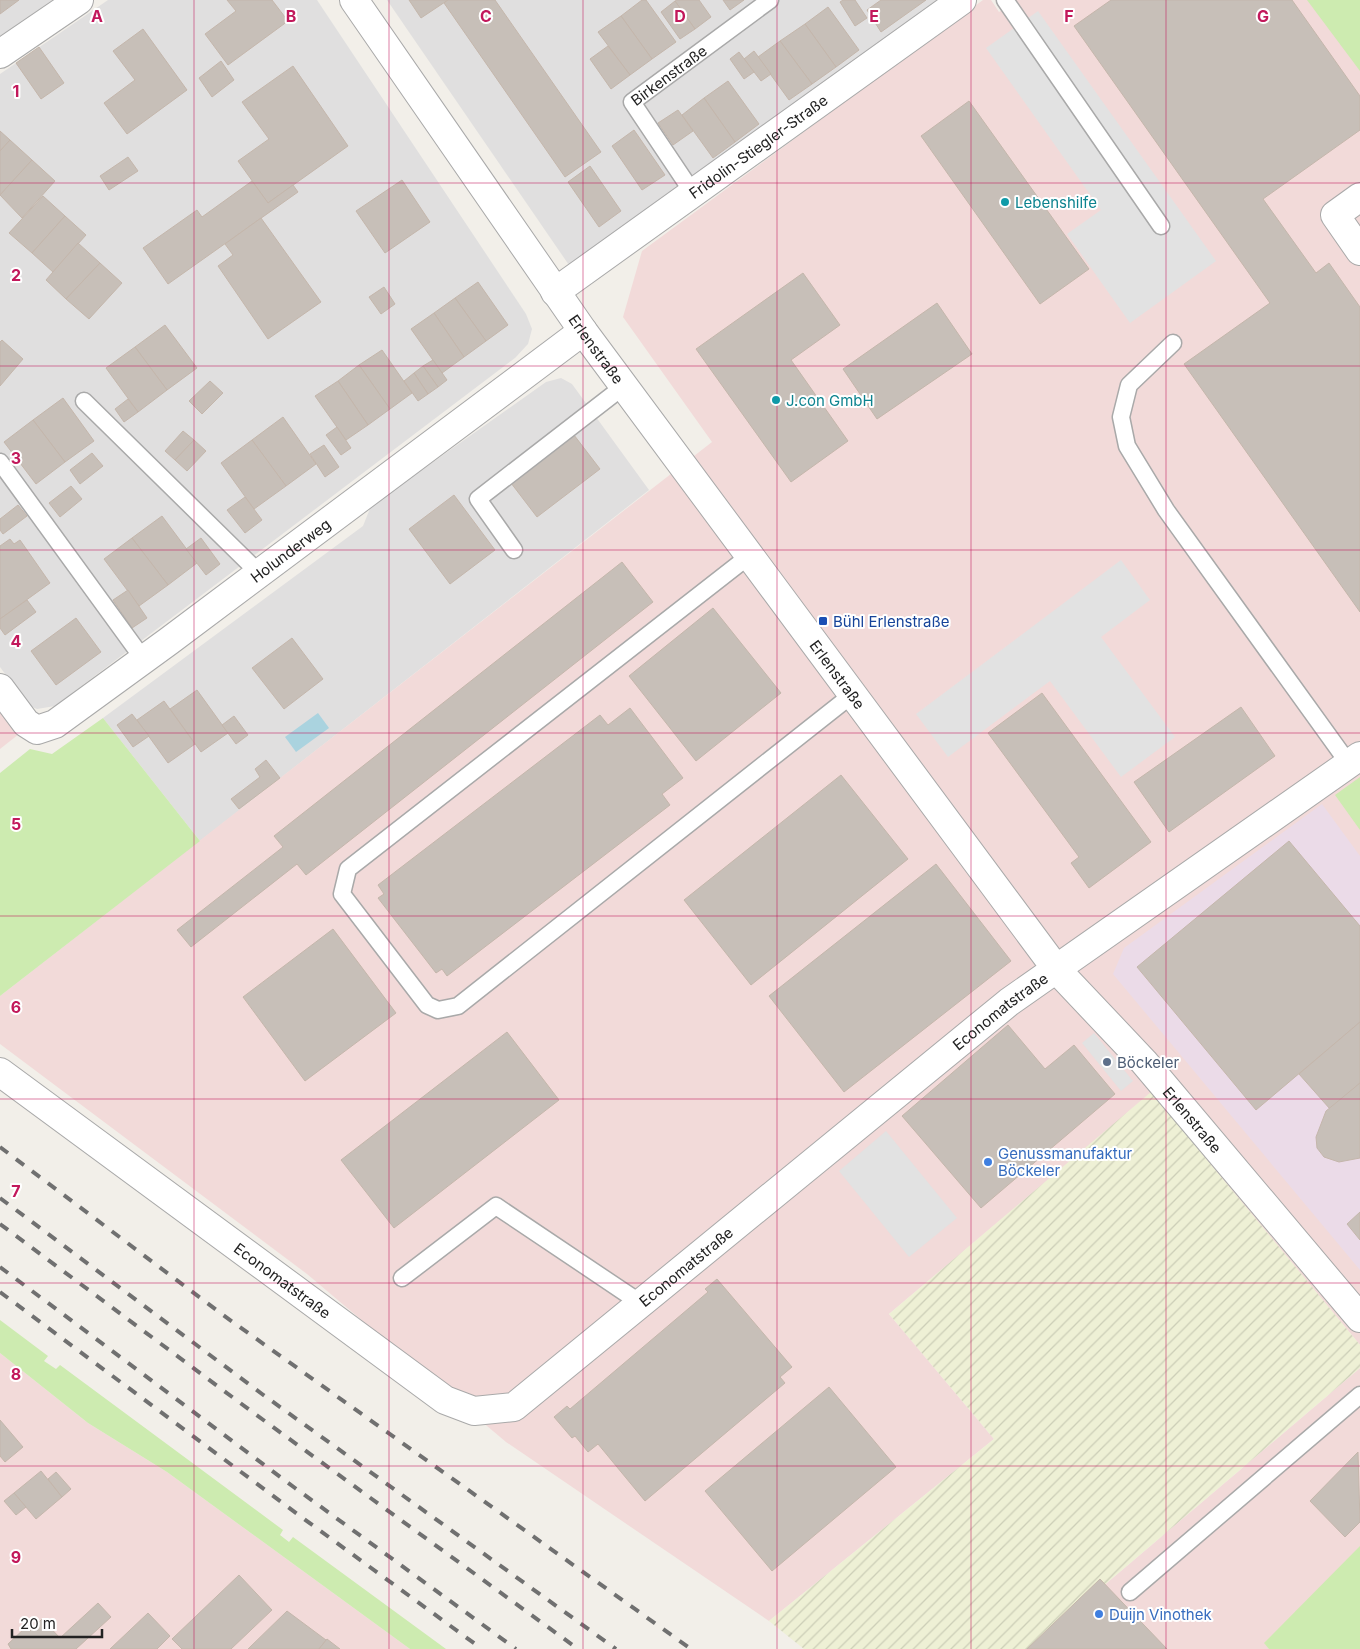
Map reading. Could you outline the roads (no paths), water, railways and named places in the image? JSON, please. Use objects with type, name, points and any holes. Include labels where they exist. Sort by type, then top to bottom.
[{"type":"street","points":[[0,54],[79,0]]},
{"type":"street","name":"Erlenstraße","points":[[354,0],[583,331],[1057,970],[1144,1062],[1360,1318]]},
{"type":"street","name":"Fridolin-Stiegler-Straße","points":[[555,292],[962,0]]},
{"type":"street","points":[[1360,197],[1335,215],[1360,251]]},
{"type":"street","name":"Holunderweg","points":[[0,688],[26,723],[38,730],[55,724],[144,660],[583,331]]},
{"type":"street","name":"Economatstraße","points":[[0,1072],[445,1400],[474,1411],[514,1407],[1009,1002],[1354,760]]},
{"type":"lane","name":"Birkenstraße","points":[[693,193],[632,102],[770,0]]},
{"type":"lane","points":[[1005,0],[1161,226]]},
{"type":"lane","points":[[1173,343],[1129,385],[1121,417],[1127,446],[1166,510],[1354,760]]},
{"type":"lane","points":[[514,550],[478,499],[624,386]]},
{"type":"lane","points":[[84,401],[258,573]]},
{"type":"lane","points":[[0,462],[144,660]]},
{"type":"lane","points":[[749,556],[348,869],[342,894],[427,1005],[438,1010],[458,1006],[854,694]]},
{"type":"lane","points":[[402,1278],[496,1206],[642,1304]]},
{"type":"lane","points":[[1130,1592],[1360,1394]]},
{"type":"water","points":[[318,713],[329,728],[296,752],[285,737]]},
{"type":"railway","points":[[0,1147],[223,1315],[691,1649]]},
{"type":"railway","points":[[0,1198],[262,1394],[616,1649]]},
{"type":"railway","points":[[0,1224],[251,1411],[578,1649]]},
{"type":"railway","points":[[0,1267],[295,1488],[516,1649]]},
{"type":"railway","points":[[0,1292],[482,1649]]},
{"type":"place","name":"Lebenshilfe","points":[[1005,202]]},
{"type":"place","name":"J.con GmbH","points":[[776,400]]},
{"type":"place","name":"Bühl Erlenstraße","points":[[823,621]]},
{"type":"place","name":"Böckeler","points":[[1107,1062]]},
{"type":"place","name":"Genussmanufaktur Böckeler","points":[[988,1162]]},
{"type":"place","name":"Duijn Vinothek","points":[[1099,1614]]}]
